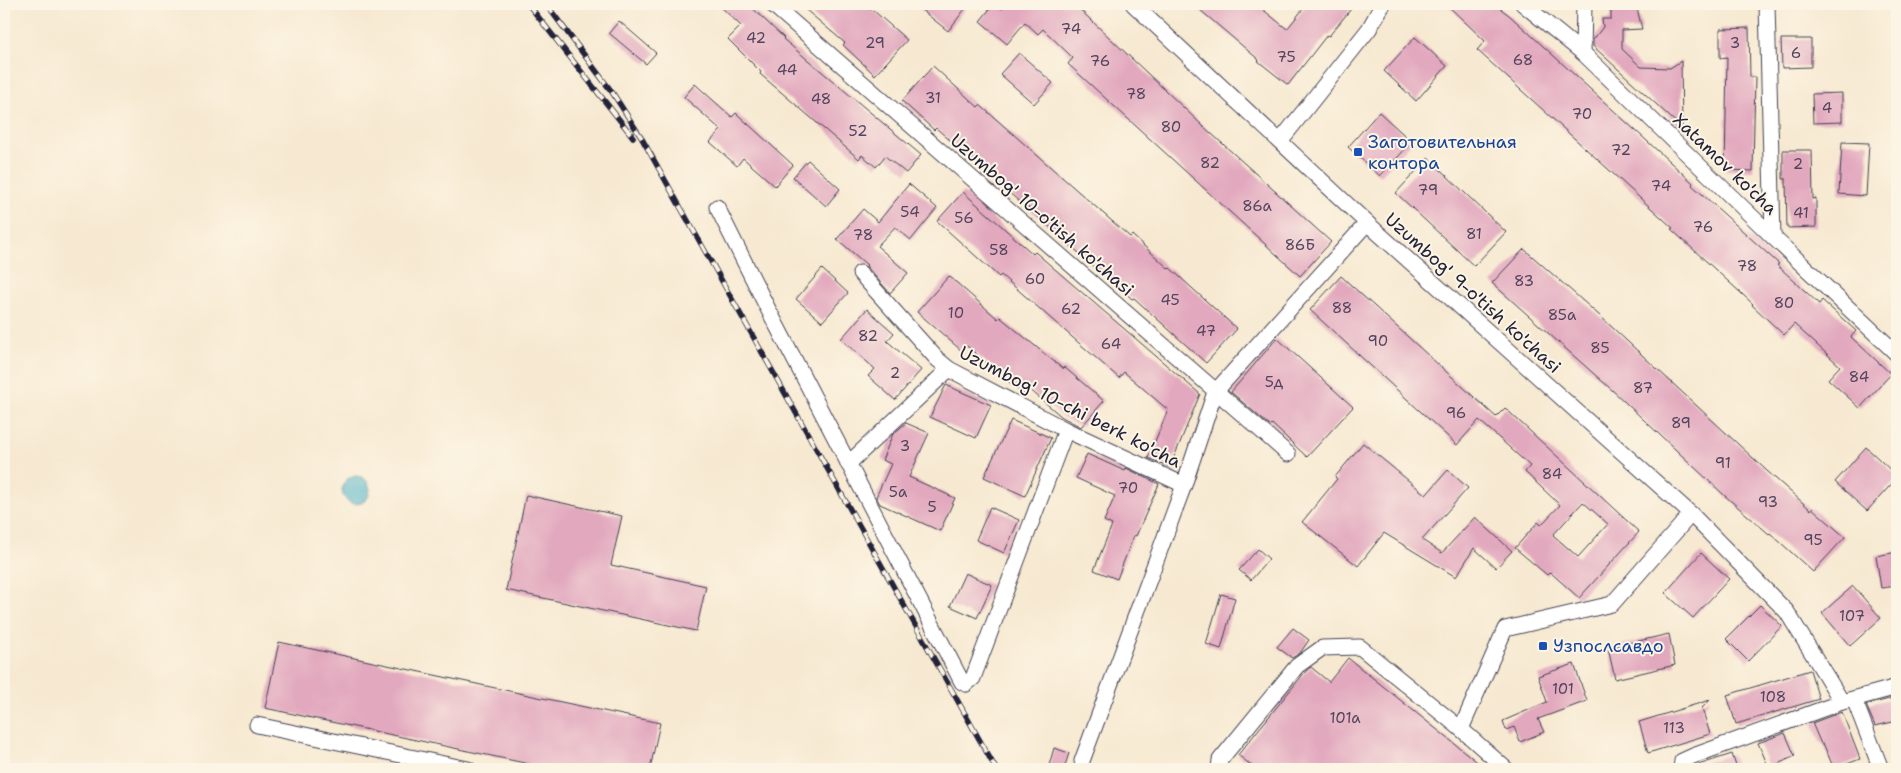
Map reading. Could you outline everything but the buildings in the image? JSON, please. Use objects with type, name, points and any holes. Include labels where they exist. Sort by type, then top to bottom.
[{"type":"street","name":"Uzumbog' 10-o'tish ko'chasi","points":[[772,4],[1288,454]]},
{"type":"street","name":"Uzumbog' 9-o'tish ko'chasi","points":[[1133,4],[1368,223],[1691,514],[1787,612],[1848,700],[1881,769]]},
{"type":"street","points":[[1281,140],[1368,29],[1383,4]]},
{"type":"street","name":"Xatamov ko'cha","points":[[1523,4],[1583,53],[1897,354]]},
{"type":"street","points":[[1583,53],[1584,4]]},
{"type":"street","points":[[1767,4],[1774,238]]},
{"type":"street","points":[[717,207],[958,677],[966,684],[973,678],[1066,430]]},
{"type":"street","points":[[1082,761],[1184,485],[1215,392],[1368,223]]},
{"type":"street","name":"Uzumbog' 10-chi berk ko'cha","points":[[860,273],[937,359],[949,369],[1066,430],[1184,485]]},
{"type":"street","points":[[848,464],[949,369]]},
{"type":"street","points":[[1460,729],[1505,629],[1612,604],[1691,514]]},
{"type":"street","points":[[1219,769],[1220,760],[1297,666],[1322,648],[1360,647],[1506,769]]},
{"type":"street","points":[[1681,769],[1682,761],[1693,756],[1848,700],[1897,686]]},
{"type":"street","points":[[257,725],[468,769]]},
{"type":"water","points":[[356,476],[366,480],[370,490],[366,500],[356,504],[346,500],[342,490],[346,480]]},
{"type":"railway","points":[[528,4],[633,137]]},
{"type":"railway","points":[[546,4],[612,92],[641,137],[996,769]]},
{"type":"place","name":"Заготовительная контора","points":[[1358,152]]},
{"type":"place","name":"Узпослсавдо","points":[[1543,646]]}]
